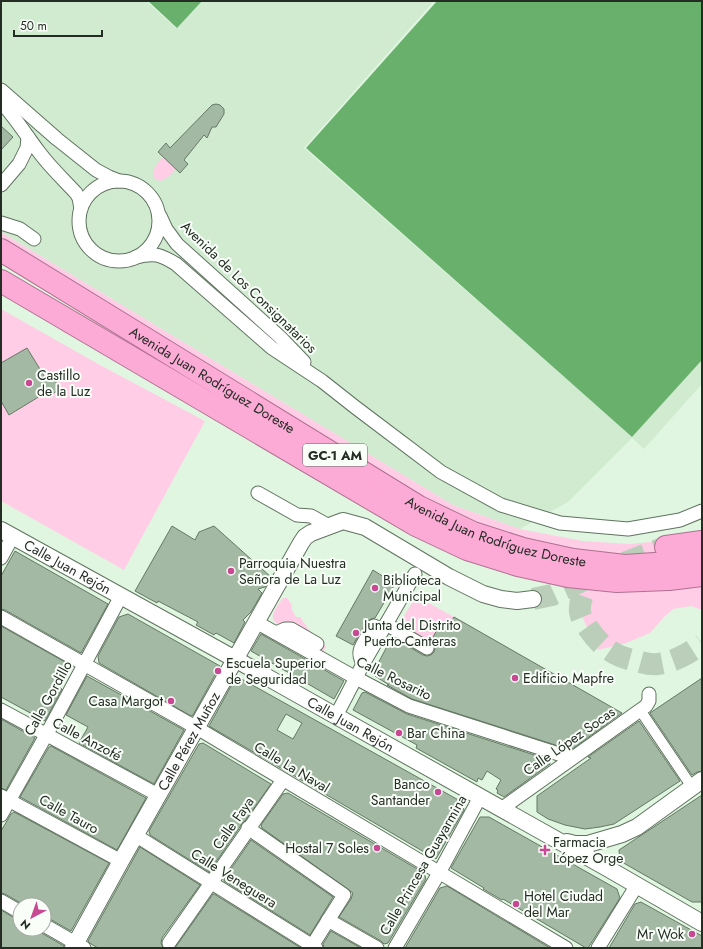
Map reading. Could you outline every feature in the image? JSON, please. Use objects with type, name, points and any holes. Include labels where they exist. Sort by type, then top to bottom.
[{"type":"highway","name":"Avenida Juan Rodríguez Doreste","points":[[1,250],[419,507],[474,533],[523,549],[573,560],[625,566],[702,558]]},
{"type":"highway","name":"Avenida Juan Rodríguez Doreste","points":[[1,281],[416,525],[467,549],[518,565],[568,576],[617,581],[669,579],[702,575]]},
{"type":"highway","points":[[1,292],[42,314],[88,331]]},
{"type":"highway","points":[[666,547],[702,542]]},
{"type":"street","points":[[1,90],[57,139],[96,170],[119,181]]},
{"type":"street","points":[[1,102],[9,110],[46,161],[76,193],[79,198],[81,209]]},
{"type":"street","points":[[1,185],[19,164],[27,148],[28,136]]},
{"type":"street","points":[[119,181],[131,182],[143,188],[152,198],[158,210],[160,224],[154,241],[146,252],[134,258],[120,261],[106,259],[94,252],[85,242],[80,230],[79,216],[88,197],[94,191],[110,182],[119,181]]},
{"type":"street","name":"Avenida de Los Consignatarios","points":[[158,213],[166,229],[177,244],[280,337],[322,381]]},
{"type":"street","points":[[1,223],[20,229],[34,239]]},
{"type":"street","name":"Avenida de Los Consignatarios","points":[[136,257],[149,254],[162,256],[176,264],[272,348],[322,381],[441,472],[501,505],[560,523],[628,528],[680,520],[702,511]]},
{"type":"street","points":[[258,493],[297,515],[311,516],[329,526]]},
{"type":"street","name":"Calle Pérez Muñoz","points":[[78,946],[120,861],[305,537],[311,533],[343,521],[365,527],[449,577],[483,594],[501,599],[517,601],[533,599]]},
{"type":"street","points":[[1,558],[7,533]]},
{"type":"street","name":"Calle Juan Rejón","points":[[7,533],[235,659],[553,839],[699,917]]},
{"type":"street","points":[[336,716],[363,664],[380,625],[415,574]]},
{"type":"street","name":"Calle Gordillo","points":[[1,815],[5,798],[46,735],[121,596]]},
{"type":"street","name":"Calle La Naval","points":[[1,617],[196,728],[566,948]]},
{"type":"street","name":"Calle Rosarito","points":[[256,622],[409,706],[571,758]]},
{"type":"street","points":[[380,625],[427,648]]},
{"type":"street","points":[[276,633],[285,629],[291,629],[317,644]]},
{"type":"street","name":"Calle López Socas","points":[[501,809],[646,706],[649,701],[649,694]]},
{"type":"street","name":"Calle Anzofé","points":[[1,710],[158,795]]},
{"type":"street","points":[[553,839],[575,844],[588,844],[622,834],[697,784],[640,710]]},
{"type":"street","name":"Calle Faya","points":[[169,943],[283,780]]},
{"type":"street","name":"Calle Tauro","points":[[5,798],[120,861]]},
{"type":"street","name":"Calle Princesa Guayarmina","points":[[394,948],[439,873],[480,798]]},
{"type":"street","points":[[248,828],[344,894],[314,947]]},
{"type":"street","name":"Calle Veneguera","points":[[135,835],[314,947]]},
{"type":"street","points":[[607,868],[600,859],[602,850],[608,841],[614,837]]},
{"type":"street","points":[[598,948],[637,885]]},
{"type":"street","points":[[1,901],[12,907]]},
{"type":"street","points":[[328,920],[377,948]]},
{"type":"street","points":[[52,930],[78,946]]},
{"type":"shaded area","points":[[1,1],[146,1],[176,28],[201,1],[434,1],[304,148],[632,437],[702,360],[702,384],[644,449],[632,438],[568,502],[520,529],[453,505],[1,232]]},
{"type":"shaded area","points":[[148,1],[202,1],[177,28]]},
{"type":"shaded area","points":[[437,1],[702,1],[702,360],[632,437],[306,148]]},
{"type":"shaded area","points":[[163,157],[176,169],[167,178],[160,181],[154,178],[154,171]]},
{"type":"shaded area","points":[[1,232],[453,505],[520,529],[583,541],[630,544],[661,541],[664,557],[617,557],[549,550],[452,514],[1,239]]},
{"type":"shaded area","points":[[1,309],[100,365],[205,421],[124,570],[1,501]]},
{"type":"shaded area","points":[[62,328],[88,340],[213,411],[374,509],[410,529],[457,551],[512,570],[543,578],[579,584],[626,586],[670,585],[702,582],[702,610],[691,606],[673,609],[650,633],[626,643],[598,650],[571,594],[560,585],[534,581],[506,573],[457,556],[410,534],[185,400],[100,351],[61,331]]},
{"type":"shaded area","points":[[416,596],[454,617],[447,628],[440,624],[429,643],[398,626]]},
{"type":"shaded area","points":[[283,598],[287,598],[292,605],[291,608],[296,617],[300,617],[312,634],[325,645],[326,647],[323,653],[274,621],[273,617],[275,609]]},
{"type":"building","points":[[212,105],[220,105],[224,109],[224,114],[216,127],[212,127],[207,138],[204,135],[184,160],[188,164],[180,173],[158,152],[166,143],[170,148]]},
{"type":"building","points":[[1,126],[13,137],[1,150]]},
{"type":"building","name":"Castillo de la Luz","points":[[27,348],[46,379],[55,381],[58,385],[58,390],[50,395],[45,393],[9,415],[1,401],[1,363]]},
{"type":"building","points":[[172,526],[195,540],[199,532],[214,526],[271,577],[265,587],[258,589],[262,593],[251,612],[243,620],[245,622],[234,643],[216,633],[214,635],[196,625],[198,622],[135,591]]},
{"type":"building","points":[[15,551],[108,604],[81,653],[1,609],[1,576]]},
{"type":"building","points":[[373,570],[395,584],[375,618],[367,622],[353,645],[336,636]]},
{"type":"building","points":[[128,614],[220,666],[193,715],[191,716],[99,663],[98,656],[119,617]]},
{"type":"building","points":[[454,617],[622,713],[571,750],[412,699],[387,685],[389,685],[375,676],[374,671],[392,637],[423,655],[431,655],[435,648],[431,641],[440,624],[447,628]]},
{"type":"building","points":[[1,626],[65,662],[53,684],[62,689],[45,721],[1,697]]},
{"type":"building","points":[[261,634],[344,681],[334,699],[251,651]]},
{"type":"building","points":[[87,676],[184,730],[154,784],[79,743],[88,727],[66,715]]},
{"type":"building","points":[[238,677],[462,802],[464,810],[436,859],[209,726],[235,679]],"holes":[[[286,714],[302,723],[293,739],[277,730]]]},
{"type":"building","points":[[702,678],[702,771],[692,775],[650,713]]},
{"type":"building","points":[[365,692],[407,714],[550,760],[550,764],[504,797],[497,793],[498,790],[496,789],[501,780],[487,771],[482,780],[478,778],[477,782],[416,748],[417,745],[353,710],[362,693]]},
{"type":"building","points":[[1,719],[35,738],[6,790],[1,788]]},
{"type":"building","points":[[639,721],[680,781],[614,824],[585,829],[565,825],[548,819],[537,812],[537,796],[591,758],[588,757]]},
{"type":"building","points":[[203,743],[271,784],[245,821],[242,823],[209,872],[150,835],[149,831],[199,744]]},
{"type":"building","points":[[51,746],[146,798],[117,850],[20,797]]},
{"type":"building","points":[[288,793],[424,873],[426,879],[388,943],[384,944],[339,917],[351,899],[353,893],[262,828],[261,825],[283,794]]},
{"type":"building","points":[[702,795],[702,902],[692,902],[620,861],[619,850]]},
{"type":"building","points":[[14,812],[109,863],[71,931],[52,920],[52,897],[12,898],[1,893],[1,831],[11,814]]},
{"type":"building","points":[[480,817],[489,817],[617,889],[620,898],[588,948],[483,889],[484,888],[451,868]]},
{"type":"building","points":[[251,840],[333,897],[310,935],[224,881]]},
{"type":"building","points":[[140,847],[200,885],[162,938],[161,943],[163,948],[98,948],[88,941]]},
{"type":"building","points":[[447,886],[550,948],[405,948],[440,888]]},
{"type":"building","points":[[214,894],[301,948],[175,948]]},
{"type":"building","points":[[641,902],[702,936],[702,948],[609,948],[635,904]]},
{"type":"building","points":[[1,910],[12,917],[12,937],[49,937],[64,946],[64,948],[1,948]]},
{"type":"building","points":[[331,931],[361,948],[324,948],[323,944]]},
{"type":"tunnel","points":[[533,599],[552,595],[603,571],[666,547]]},
{"type":"tunnel","points":[[603,571],[586,587],[581,600],[580,608],[583,621],[603,646],[622,657],[648,664],[655,664],[676,659],[702,644]]},
{"type":"place","name":"Castillo de la Luz","points":[[29,383]]},
{"type":"place","name":"Parroquia Nuestra Señora de La Luz","points":[[231,571]]},
{"type":"place","name":"Biblioteca Municipal","points":[[375,588]]},
{"type":"place","name":"Junta del Distrito Puerto-Canteras","points":[[356,633]]},
{"type":"place","name":"Escuela Superior de Seguridad","points":[[218,671]]},
{"type":"place","name":"Edificio Mapfre","points":[[515,678]]},
{"type":"place","name":"Casa Margot","points":[[171,701]]},
{"type":"place","name":"Bar China","points":[[399,733]]},
{"type":"place","name":"Banco Santander","points":[[438,792]]},
{"type":"place","name":"Hostal 7 Soles","points":[[377,848]]},
{"type":"place","name":"Farmacia López Orge","points":[[545,850]]},
{"type":"place","name":"Hotel Ciudad del Mar","points":[[516,904]]},
{"type":"place","name":"Mr Wok","points":[[692,934]]}]
